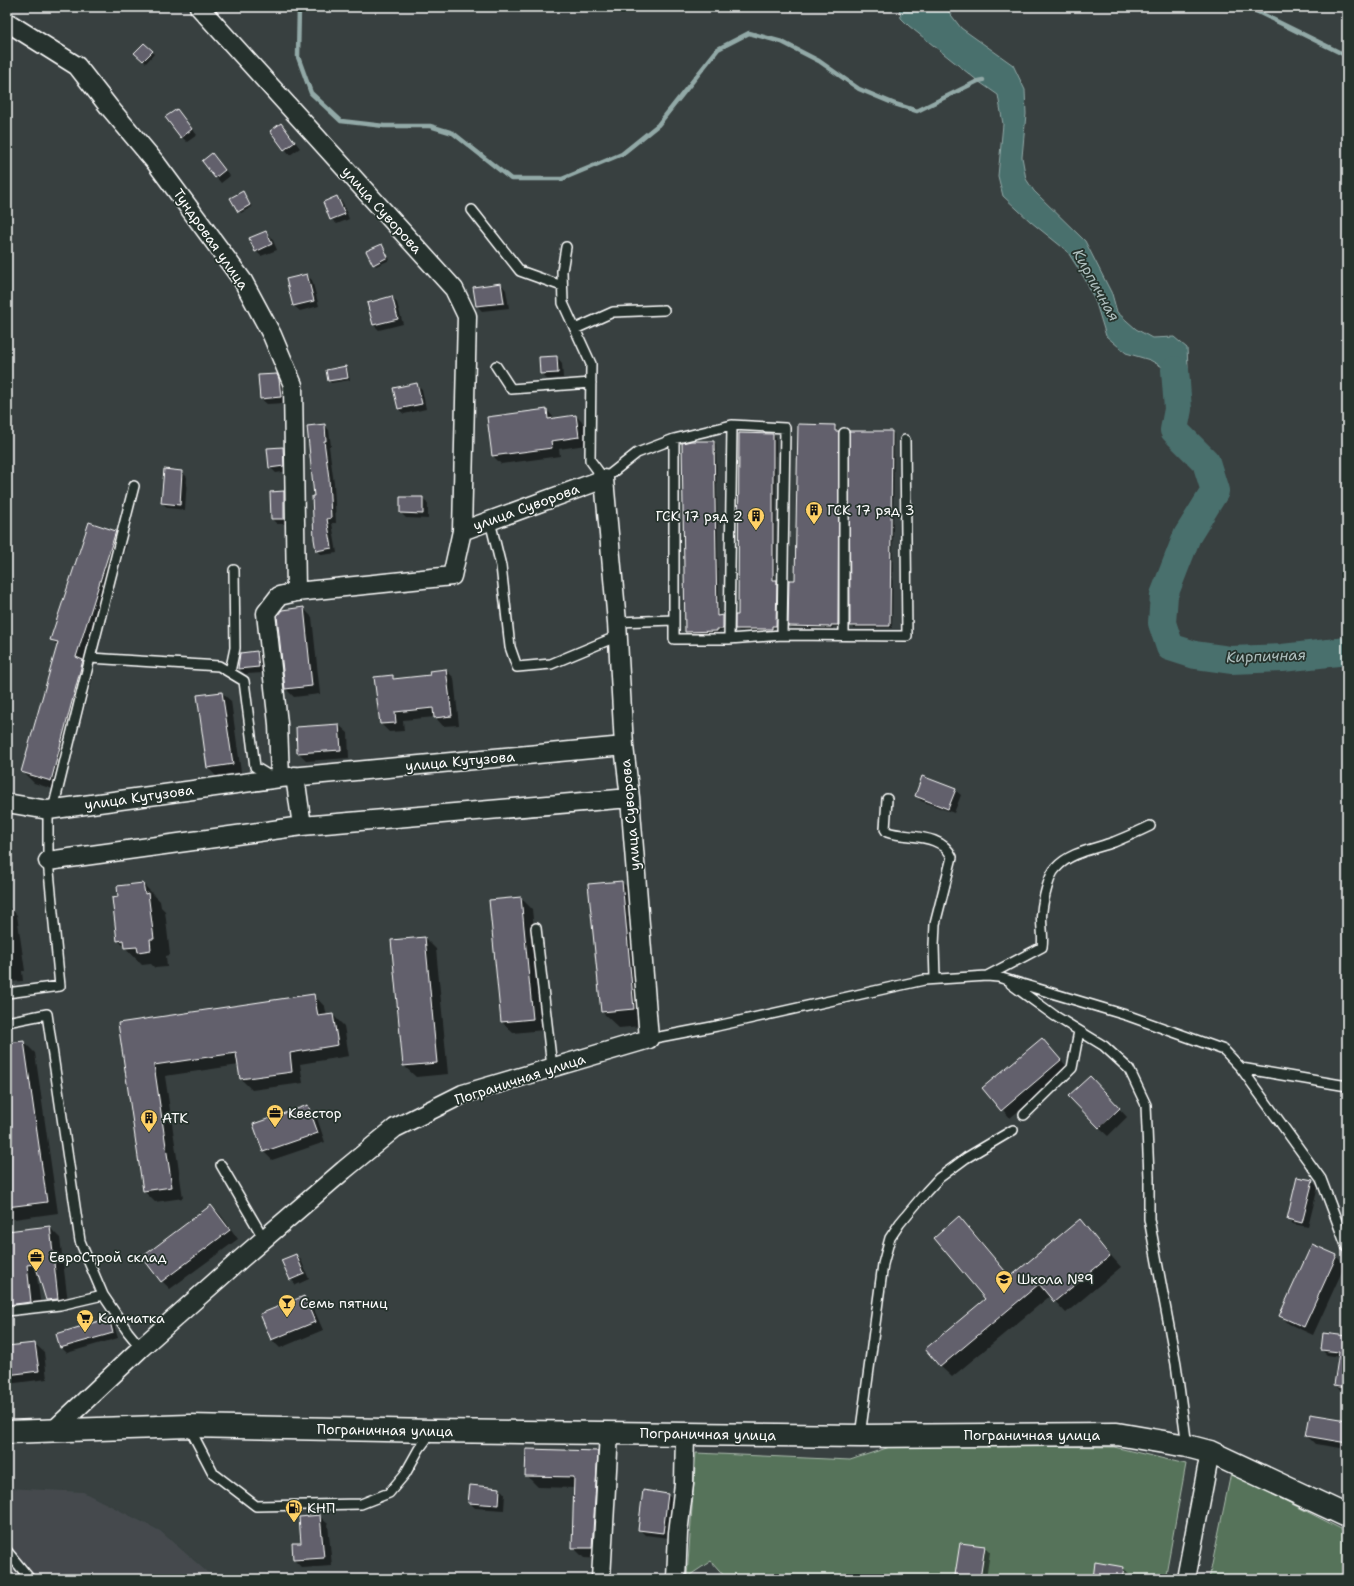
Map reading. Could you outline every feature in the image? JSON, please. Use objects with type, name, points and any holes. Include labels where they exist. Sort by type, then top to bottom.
[{"type":"street","name":"улица Суворова","points":[[199,7],[454,289],[467,316],[462,531],[604,479],[617,629],[624,746],[630,798],[649,1039]]},
{"type":"street","name":"Тундровая улица","points":[[7,22],[77,66],[156,163],[243,281],[272,335],[293,385],[296,592]]},
{"type":"street","points":[[302,826],[283,777],[266,613],[279,596],[296,592],[452,576],[462,531]]},
{"type":"street","name":"улица Кутузова","points":[[7,804],[50,809],[283,777],[624,746]]},
{"type":"street","points":[[48,860],[302,826],[630,798]]},
{"type":"street","name":"Пограничная улица","points":[[54,1430],[142,1348],[264,1239],[395,1128],[463,1094],[649,1039]]},
{"type":"street","name":"Пограничная улица","points":[[7,1432],[189,1426],[433,1431],[860,1436],[1117,1434],[1187,1446],[1210,1452],[1347,1516]]},
{"type":"street","points":[[601,1579],[609,1433]]},
{"type":"street","points":[[676,1579],[678,1533],[684,1484],[685,1434]]},
{"type":"street","points":[[1186,1579],[1210,1452]]},
{"type":"lane","points":[[472,210],[520,271],[562,286]]},
{"type":"lane","points":[[566,247],[562,271],[563,303],[591,364],[590,460],[604,479],[637,453],[674,439],[732,425],[785,428],[782,635]]},
{"type":"lane","points":[[575,329],[613,312],[664,310]]},
{"type":"lane","points":[[496,366],[511,389],[591,383]]},
{"type":"lane","points":[[729,639],[732,425]]},
{"type":"lane","points":[[844,433],[844,635]]},
{"type":"lane","points":[[674,439],[674,639],[729,639],[782,635],[907,636],[905,440]]},
{"type":"lane","points":[[7,993],[60,986],[48,860],[50,809],[134,486]]},
{"type":"lane","points":[[490,521],[501,566],[510,646],[517,667],[551,664],[617,629],[673,620]]},
{"type":"lane","points":[[230,672],[235,648],[234,570]]},
{"type":"lane","points":[[90,658],[219,666],[230,672],[244,681],[255,767],[283,777]]},
{"type":"lane","points":[[887,799],[885,829],[887,832],[918,837],[937,843],[947,849],[952,857],[936,924],[936,978]]},
{"type":"lane","points":[[987,976],[1042,947],[1042,911],[1050,878],[1056,867],[1069,858],[1114,842],[1150,826]]},
{"type":"lane","points":[[536,928],[552,1067]]},
{"type":"lane","points":[[649,1039],[717,1026],[936,978],[987,976],[998,977],[1004,980],[1055,1016],[1104,1046],[1129,1069],[1146,1105],[1149,1219],[1176,1364],[1187,1446]]},
{"type":"lane","points":[[1004,980],[1129,1016],[1224,1050],[1241,1068],[1321,1179],[1347,1248]]},
{"type":"lane","points":[[7,1022],[47,1014],[80,1241],[103,1295],[128,1332],[142,1348]]},
{"type":"lane","points":[[1024,1115],[1072,1068],[1079,1031]]},
{"type":"lane","points":[[1241,1068],[1347,1086]]},
{"type":"lane","points":[[860,1436],[883,1264],[890,1238],[914,1205],[939,1178],[966,1158],[1013,1130]]},
{"type":"lane","points":[[221,1165],[264,1239]]},
{"type":"lane","points":[[7,1311],[60,1305],[103,1295]]},
{"type":"lane","points":[[189,1426],[213,1473],[256,1506],[361,1504],[389,1493],[405,1474],[419,1449],[433,1431]]},
{"type":"lane","points":[[7,1551],[30,1579]]},
{"type":"shaded area","points":[[7,1488],[83,1492],[160,1531],[215,1579],[7,1579]]},
{"type":"green space","points":[[896,1445],[1114,1447],[1186,1464],[1165,1579],[727,1579],[711,1561],[687,1577],[696,1453],[850,1460]]},
{"type":"green space","points":[[1231,1473],[1347,1532],[1347,1579],[1209,1579]]},
{"type":"water","points":[[899,7],[945,7],[961,28],[1013,65],[1025,90],[1026,114],[1022,157],[1026,179],[1034,191],[1085,241],[1112,294],[1117,312],[1136,329],[1152,338],[1174,337],[1187,348],[1189,384],[1178,409],[1171,394],[1166,369],[1150,360],[1126,353],[1106,336],[1096,303],[1085,279],[1067,251],[1031,222],[1003,196],[998,176],[1003,124],[998,95],[909,26],[901,18]]},
{"type":"building","points":[[144,43],[153,51],[143,61],[134,53]]},
{"type":"building","points":[[177,109],[192,129],[181,138],[165,117]]},
{"type":"building","points":[[281,123],[295,142],[284,150],[270,131]]},
{"type":"building","points":[[212,153],[225,170],[215,178],[202,161]]},
{"type":"building","points":[[243,191],[250,205],[238,212],[230,198]]},
{"type":"building","points":[[337,196],[345,214],[330,220],[323,202]]},
{"type":"building","points":[[266,231],[272,244],[255,252],[249,238]]},
{"type":"building","points":[[382,244],[388,257],[373,265],[366,251]]},
{"type":"building","points":[[307,274],[314,301],[293,306],[286,279]]},
{"type":"building","points":[[501,283],[504,303],[476,306],[473,287]]},
{"type":"building","points":[[392,296],[398,319],[373,325],[367,303]]},
{"type":"building","points":[[557,356],[558,373],[540,374],[539,357]]},
{"type":"building","points":[[346,366],[348,378],[328,381],[326,370]]},
{"type":"building","points":[[277,374],[281,397],[260,399],[258,375]]},
{"type":"building","points":[[417,383],[422,404],[398,409],[393,388]]},
{"type":"building","points":[[547,409],[548,419],[576,415],[579,437],[551,441],[552,448],[492,456],[487,417]]},
{"type":"building","points":[[325,424],[326,441],[324,441],[329,478],[331,518],[327,519],[332,548],[316,551],[312,496],[314,496],[307,426]]},
{"type":"building","name":"ГСК 17 ряд 3","points":[[798,424],[835,425],[835,431],[839,431],[838,625],[831,625],[831,627],[788,626],[789,580],[795,580]]},
{"type":"building","points":[[849,431],[892,431],[890,626],[850,626]]},
{"type":"building","name":"ГСК 17 ряд 2","points":[[739,433],[773,434],[773,580],[777,580],[776,626],[772,626],[772,629],[735,629],[735,615],[738,615]]},
{"type":"building","points":[[691,441],[714,441],[717,616],[723,615],[723,629],[717,629],[717,631],[685,632],[682,443]]},
{"type":"building","points":[[283,447],[284,466],[269,468],[267,448]]},
{"type":"building","points":[[164,469],[182,471],[180,505],[161,503]]},
{"type":"building","points":[[284,491],[284,519],[271,519],[270,492]]},
{"type":"building","points":[[400,497],[423,497],[423,514],[400,513]]},
{"type":"building","points":[[89,522],[116,531],[76,657],[83,660],[51,781],[21,772],[58,642],[50,640]]},
{"type":"building","points":[[304,607],[312,686],[285,689],[277,616],[282,610]]},
{"type":"building","points":[[257,651],[259,667],[238,669],[240,653]]},
{"type":"building","points":[[446,669],[452,716],[434,718],[433,708],[395,712],[396,723],[380,724],[374,677],[393,675],[393,679],[430,675],[429,671]]},
{"type":"building","points":[[222,692],[233,764],[207,768],[197,695]]},
{"type":"building","points":[[339,724],[341,750],[297,753],[296,727]]},
{"type":"building","points":[[922,776],[956,789],[948,809],[915,796]]},
{"type":"building","points":[[622,881],[634,1009],[601,1012],[588,884]]},
{"type":"building","points":[[143,883],[145,894],[148,893],[154,939],[150,939],[151,950],[138,952],[137,947],[124,948],[123,940],[117,941],[112,898],[118,897],[117,886]]},
{"type":"building","points":[[521,897],[533,1019],[501,1022],[489,900]]},
{"type":"building","points":[[425,937],[437,1063],[403,1066],[391,940]]},
{"type":"building","name":"АТК","points":[[314,994],[318,1016],[333,1014],[338,1045],[290,1053],[292,1072],[240,1079],[236,1053],[154,1065],[172,1187],[143,1191],[118,1023]]},
{"type":"building","points":[[1042,1038],[1061,1060],[1001,1111],[982,1088]]},
{"type":"building","points":[[24,1041],[47,1202],[7,1207],[7,1043]]},
{"type":"building","points":[[1090,1076],[1120,1108],[1099,1128],[1068,1096]]},
{"type":"building","points":[[308,1105],[318,1133],[263,1152],[253,1124]]},
{"type":"building","points":[[1297,1177],[1313,1180],[1302,1223],[1287,1219]]},
{"type":"building","points":[[211,1205],[230,1230],[161,1282],[142,1257]]},
{"type":"building","name":"Школа №9","points":[[959,1216],[1010,1277],[1080,1219],[1110,1256],[1054,1302],[1039,1284],[940,1367],[925,1349],[985,1299],[934,1238]]},
{"type":"building","points":[[50,1226],[58,1299],[46,1300],[35,1264],[27,1265],[31,1302],[7,1305],[7,1231]]},
{"type":"building","points":[[1312,1244],[1337,1255],[1304,1327],[1279,1316]]},
{"type":"building","points":[[296,1254],[304,1274],[290,1280],[281,1260]]},
{"type":"building","name":"Семь пятниц","points":[[304,1296],[315,1322],[271,1340],[260,1314]]},
{"type":"building","name":"Камчатка","points":[[109,1318],[113,1333],[60,1348],[56,1334]]},
{"type":"building","points":[[1323,1333],[1347,1336],[1347,1387],[1334,1385],[1339,1352],[1321,1350]]},
{"type":"building","points":[[35,1343],[39,1371],[7,1375],[7,1346]]},
{"type":"building","points":[[1310,1414],[1347,1420],[1347,1443],[1306,1436]]},
{"type":"building","points":[[526,1449],[598,1451],[592,1548],[572,1548],[574,1477],[525,1476]]},
{"type":"building","points":[[470,1485],[500,1488],[499,1505],[468,1503]]},
{"type":"building","points":[[643,1490],[668,1494],[663,1533],[638,1530]]},
{"type":"building","points":[[320,1515],[324,1558],[293,1560],[292,1543],[301,1543],[299,1517]]},
{"type":"building","points":[[960,1543],[985,1546],[980,1579],[955,1575]]},
{"type":"building","points":[[1095,1562],[1124,1567],[1122,1579],[1093,1579]]},
{"type":"waterway","points":[[299,7],[298,57],[311,93],[341,121],[384,126],[430,126],[453,133],[511,179],[562,179],[622,154],[658,125],[718,49],[749,33],[782,42],[819,61],[859,89],[895,104],[917,111],[978,81],[983,80]]},
{"type":"waterway","points":[[1248,7],[1347,56]]},
{"type":"waterway","name":"Кирпичная","points":[[1175,370],[1178,409],[1174,430],[1206,462],[1215,491],[1187,536],[1164,595],[1162,623],[1170,647],[1195,655],[1231,660],[1282,658],[1347,651]]},
{"type":"place","name":"ГСК 17 ряд 3","points":[[814,525]]},
{"type":"place","name":"ГСК 17 ряд 2","points":[[756,531]]},
{"type":"place","name":"Квестор","points":[[275,1128]]},
{"type":"place","name":"АТК","points":[[149,1133]]},
{"type":"place","name":"ЕвроСтрой склад","points":[[36,1272]]},
{"type":"place","name":"Школа №9","points":[[1004,1294]]},
{"type":"place","name":"Семь пятниц","points":[[287,1318]]},
{"type":"place","name":"Камчатка","points":[[85,1333]]},
{"type":"place","name":"КНП","points":[[294,1523]]}]
